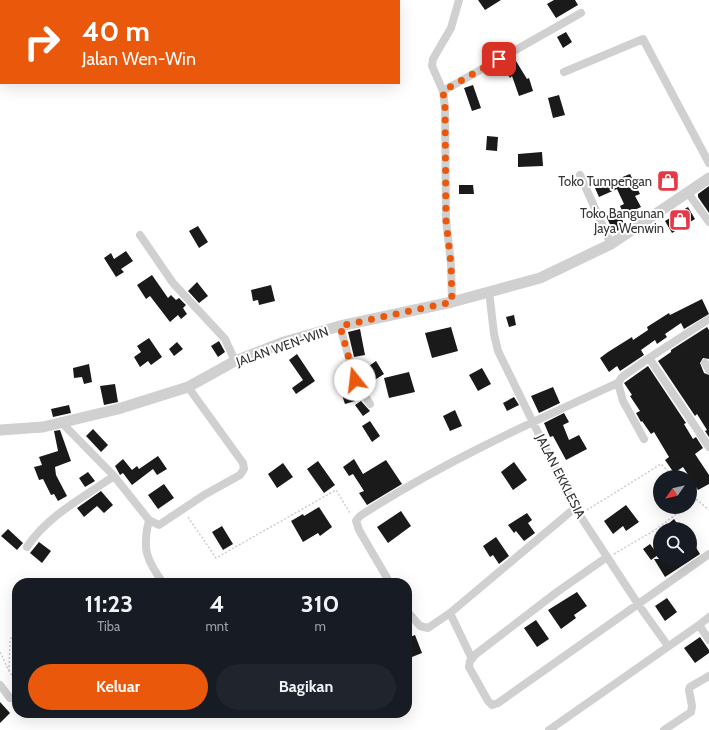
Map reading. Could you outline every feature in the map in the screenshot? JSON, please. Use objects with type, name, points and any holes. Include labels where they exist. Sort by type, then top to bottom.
[{"type":"street","points":[[452,302],[451,264],[446,220],[445,108],[443,91],[432,66],[433,59],[451,28],[459,0]]},
{"type":"street","points":[[443,91],[581,12]]},
{"type":"street","points":[[564,72],[643,39],[709,163]]},
{"type":"street","points":[[580,175],[611,244]]},
{"type":"street","name":"JALAN WEN-WIN","points":[[0,430],[43,427],[118,409],[188,387],[235,361],[284,342],[340,326],[452,302],[489,291],[516,286],[540,278],[611,244],[709,178]]},
{"type":"street","points":[[688,193],[709,222]]},
{"type":"street","points":[[140,235],[173,283],[225,339],[235,361]]},
{"type":"street","name":"JALAN EKKLESIA","points":[[489,291],[494,334],[498,351],[533,422],[578,511],[607,558],[668,646]]},
{"type":"street","points":[[387,578],[356,521],[360,516],[407,487],[533,422],[618,383],[622,377],[649,358],[709,319]]},
{"type":"street","points":[[340,326],[355,380],[370,404]]},
{"type":"street","points":[[649,358],[709,447]]},
{"type":"street","points":[[618,383],[623,401],[644,439]]},
{"type":"street","points":[[62,423],[114,476],[148,520],[159,525],[240,475],[244,469],[243,463],[188,387]]},
{"type":"street","points":[[26,547],[34,535],[45,525],[114,476]]},
{"type":"street","points":[[412,619],[420,626],[428,628],[450,613],[578,511]]},
{"type":"street","points":[[148,520],[144,544],[147,555],[160,578]]},
{"type":"street","points":[[607,558],[557,592],[472,659],[469,667],[488,701],[492,704],[498,703],[709,554]]},
{"type":"street","points":[[450,613],[472,659]]},
{"type":"street","points":[[550,730],[709,617]]},
{"type":"street","points":[[699,625],[709,640]]},
{"type":"street","points":[[664,730],[691,712],[692,706],[689,690],[709,676]]},
{"type":"street","points":[[0,685],[10,698]]},
{"type":"path","points":[[578,511],[661,464],[667,470]]},
{"type":"path","points":[[182,510],[216,558],[336,490],[356,521]]},
{"type":"path","points":[[697,501],[709,510]]},
{"type":"path","points":[[607,558],[655,530],[677,514]]},
{"type":"path","points":[[9,671],[10,640],[12,636]]},
{"type":"path","points":[[0,652],[12,676]]},
{"type":"building","points":[[478,0],[501,0],[485,10]]},
{"type":"building","points":[[554,0],[575,0],[578,5],[556,18],[547,4]]},
{"type":"building","points":[[566,32],[572,42],[563,48],[557,37]]},
{"type":"building","points":[[516,61],[527,79],[529,78],[533,91],[519,96],[512,76],[510,78],[504,68]]},
{"type":"building","points":[[473,85],[481,108],[472,111],[464,88]]},
{"type":"building","points":[[559,95],[565,115],[553,118],[548,98]]},
{"type":"building","points":[[487,136],[498,137],[497,151],[486,150]]},
{"type":"building","points":[[542,152],[543,166],[518,167],[518,154]]},
{"type":"building","name":"Toko Tumpengan","points":[[667,173],[674,185],[666,191],[658,179]]},
{"type":"building","points":[[630,174],[640,194],[635,196],[641,207],[624,215],[620,206],[624,204],[617,189],[599,197],[595,188]]},
{"type":"building","points":[[459,185],[473,185],[474,194],[459,194]]},
{"type":"building","points":[[709,186],[709,213],[698,197],[698,194]]},
{"type":"building","name":"Toko Bangunan Jaya Wenwin","points":[[688,207],[695,219],[672,233],[665,221]]},
{"type":"building","points":[[618,210],[625,226],[614,233],[606,216]]},
{"type":"building","points":[[198,226],[208,242],[199,248],[189,231]]},
{"type":"building","points":[[126,251],[133,261],[121,269],[124,272],[116,277],[104,258],[111,253],[114,259]]},
{"type":"building","points":[[152,275],[168,298],[171,295],[176,300],[179,298],[186,305],[183,308],[187,314],[181,319],[178,315],[170,322],[150,296],[146,299],[137,285]]},
{"type":"building","points":[[197,282],[208,296],[199,303],[188,291]]},
{"type":"building","points":[[271,285],[275,301],[259,305],[258,300],[253,301],[251,290]]},
{"type":"building","points":[[702,299],[709,314],[684,329],[681,323],[665,334],[667,337],[657,344],[655,340],[641,350],[644,355],[620,371],[617,366],[609,372],[600,358],[632,337],[633,340],[648,330],[647,327],[669,313],[670,315]]},
{"type":"building","points":[[514,315],[516,325],[509,327],[506,317]]},
{"type":"building","points":[[451,327],[458,351],[432,358],[425,333]]},
{"type":"building","points":[[707,327],[709,330],[709,359],[703,358],[700,363],[704,373],[709,375],[709,437],[705,431],[707,430],[697,414],[695,416],[658,361],[671,352],[671,350]]},
{"type":"building","points":[[360,329],[365,355],[354,357],[348,332]]},
{"type":"building","points":[[149,338],[162,357],[151,365],[148,361],[140,367],[134,357],[141,352],[137,346]]},
{"type":"building","points":[[219,341],[225,352],[218,357],[211,346]]},
{"type":"building","points":[[177,342],[183,349],[174,356],[169,349]]},
{"type":"building","points":[[297,354],[315,381],[296,394],[292,388],[303,380],[289,360]]},
{"type":"building","points":[[376,361],[384,374],[370,383],[362,371]]},
{"type":"building","points":[[89,364],[92,382],[84,384],[82,377],[74,378],[73,368]]},
{"type":"building","points":[[648,366],[686,423],[684,424],[693,439],[696,437],[703,448],[695,454],[709,475],[709,484],[698,490],[697,470],[685,470],[683,467],[678,470],[672,470],[665,460],[669,457],[654,432],[651,434],[636,413],[640,411],[630,396],[632,395],[624,383]]},
{"type":"building","points":[[482,368],[491,384],[478,391],[469,375]]},
{"type":"building","points":[[409,372],[415,392],[389,398],[384,378]]},
{"type":"building","points":[[347,377],[355,401],[345,404],[337,380]]},
{"type":"building","points":[[115,384],[118,402],[104,405],[100,386]]},
{"type":"building","points":[[553,387],[560,403],[539,413],[531,396]]},
{"type":"building","points":[[514,397],[519,405],[507,411],[503,403]]},
{"type":"building","points":[[361,401],[370,411],[363,416],[355,405]]},
{"type":"building","points":[[69,405],[71,413],[53,417],[51,409]]},
{"type":"building","points":[[455,410],[462,426],[450,431],[443,416]]},
{"type":"building","points":[[564,413],[569,422],[563,425],[569,440],[579,435],[587,449],[566,460],[553,436],[550,437],[544,423]]},
{"type":"building","points":[[370,421],[380,436],[372,442],[362,426]]},
{"type":"building","points":[[93,429],[108,445],[101,452],[86,436]]},
{"type":"building","points":[[60,430],[71,461],[55,467],[56,475],[67,496],[58,501],[54,494],[51,495],[43,479],[39,480],[34,467],[42,465],[39,457],[58,451],[54,431]]},
{"type":"building","points":[[158,456],[167,469],[157,475],[153,469],[132,485],[123,473],[120,475],[115,466],[123,459],[132,470],[137,466],[139,469]]},
{"type":"building","points":[[354,459],[363,474],[386,460],[402,484],[367,505],[359,493],[364,491],[353,474],[349,476],[343,467]]},
{"type":"building","points":[[318,461],[335,485],[324,493],[307,469]]},
{"type":"building","points":[[514,462],[527,480],[513,490],[501,472]]},
{"type":"building","points":[[283,463],[293,477],[277,488],[268,474]]},
{"type":"building","points":[[88,472],[95,481],[85,487],[79,478]]},
{"type":"building","points":[[164,484],[174,498],[158,509],[148,495]]},
{"type":"building","points":[[101,491],[113,505],[104,513],[97,506],[84,517],[77,508]]},
{"type":"building","points":[[626,505],[639,522],[626,531],[623,526],[613,534],[604,521]]},
{"type":"building","points":[[319,507],[332,527],[320,536],[318,533],[303,542],[291,521],[303,514],[304,516]]},
{"type":"building","points":[[401,511],[411,526],[388,543],[377,527]]},
{"type":"building","points":[[527,513],[532,520],[528,523],[535,533],[524,541],[516,531],[514,533],[508,525]]},
{"type":"building","points":[[222,526],[233,544],[223,550],[212,532]]},
{"type":"building","points":[[8,529],[23,543],[17,550],[1,536]]},
{"type":"building","points":[[496,537],[509,556],[499,564],[493,555],[490,557],[483,546]]},
{"type":"building","points":[[39,542],[51,551],[42,563],[30,553]]},
{"type":"building","points":[[650,544],[653,548],[653,559],[651,560],[643,549]]},
{"type":"building","points":[[697,549],[700,554],[697,556]]},
{"type":"building","points":[[658,566],[682,566],[665,577]]},
{"type":"building","points":[[577,592],[587,606],[574,615],[576,618],[561,629],[548,610]]},
{"type":"building","points":[[667,598],[677,612],[665,621],[655,606]]},
{"type":"building","points":[[536,620],[549,639],[537,647],[524,628]]},
{"type":"building","points":[[415,635],[422,653],[412,657],[412,636]]},
{"type":"building","points":[[700,637],[709,650],[709,653],[695,663],[684,648]]},
{"type":"building","points":[[0,702],[10,713],[0,723]]},
{"type":"place","name":"Toko Tumpengan","points":[[668,181]]},
{"type":"place","name":"Toko Bangunan Jaya Wenwin","points":[[680,220]]},
{"type":"route","points":[[355,380],[340,326],[452,302],[451,264],[446,220],[445,108],[443,91],[499,59]]}]
